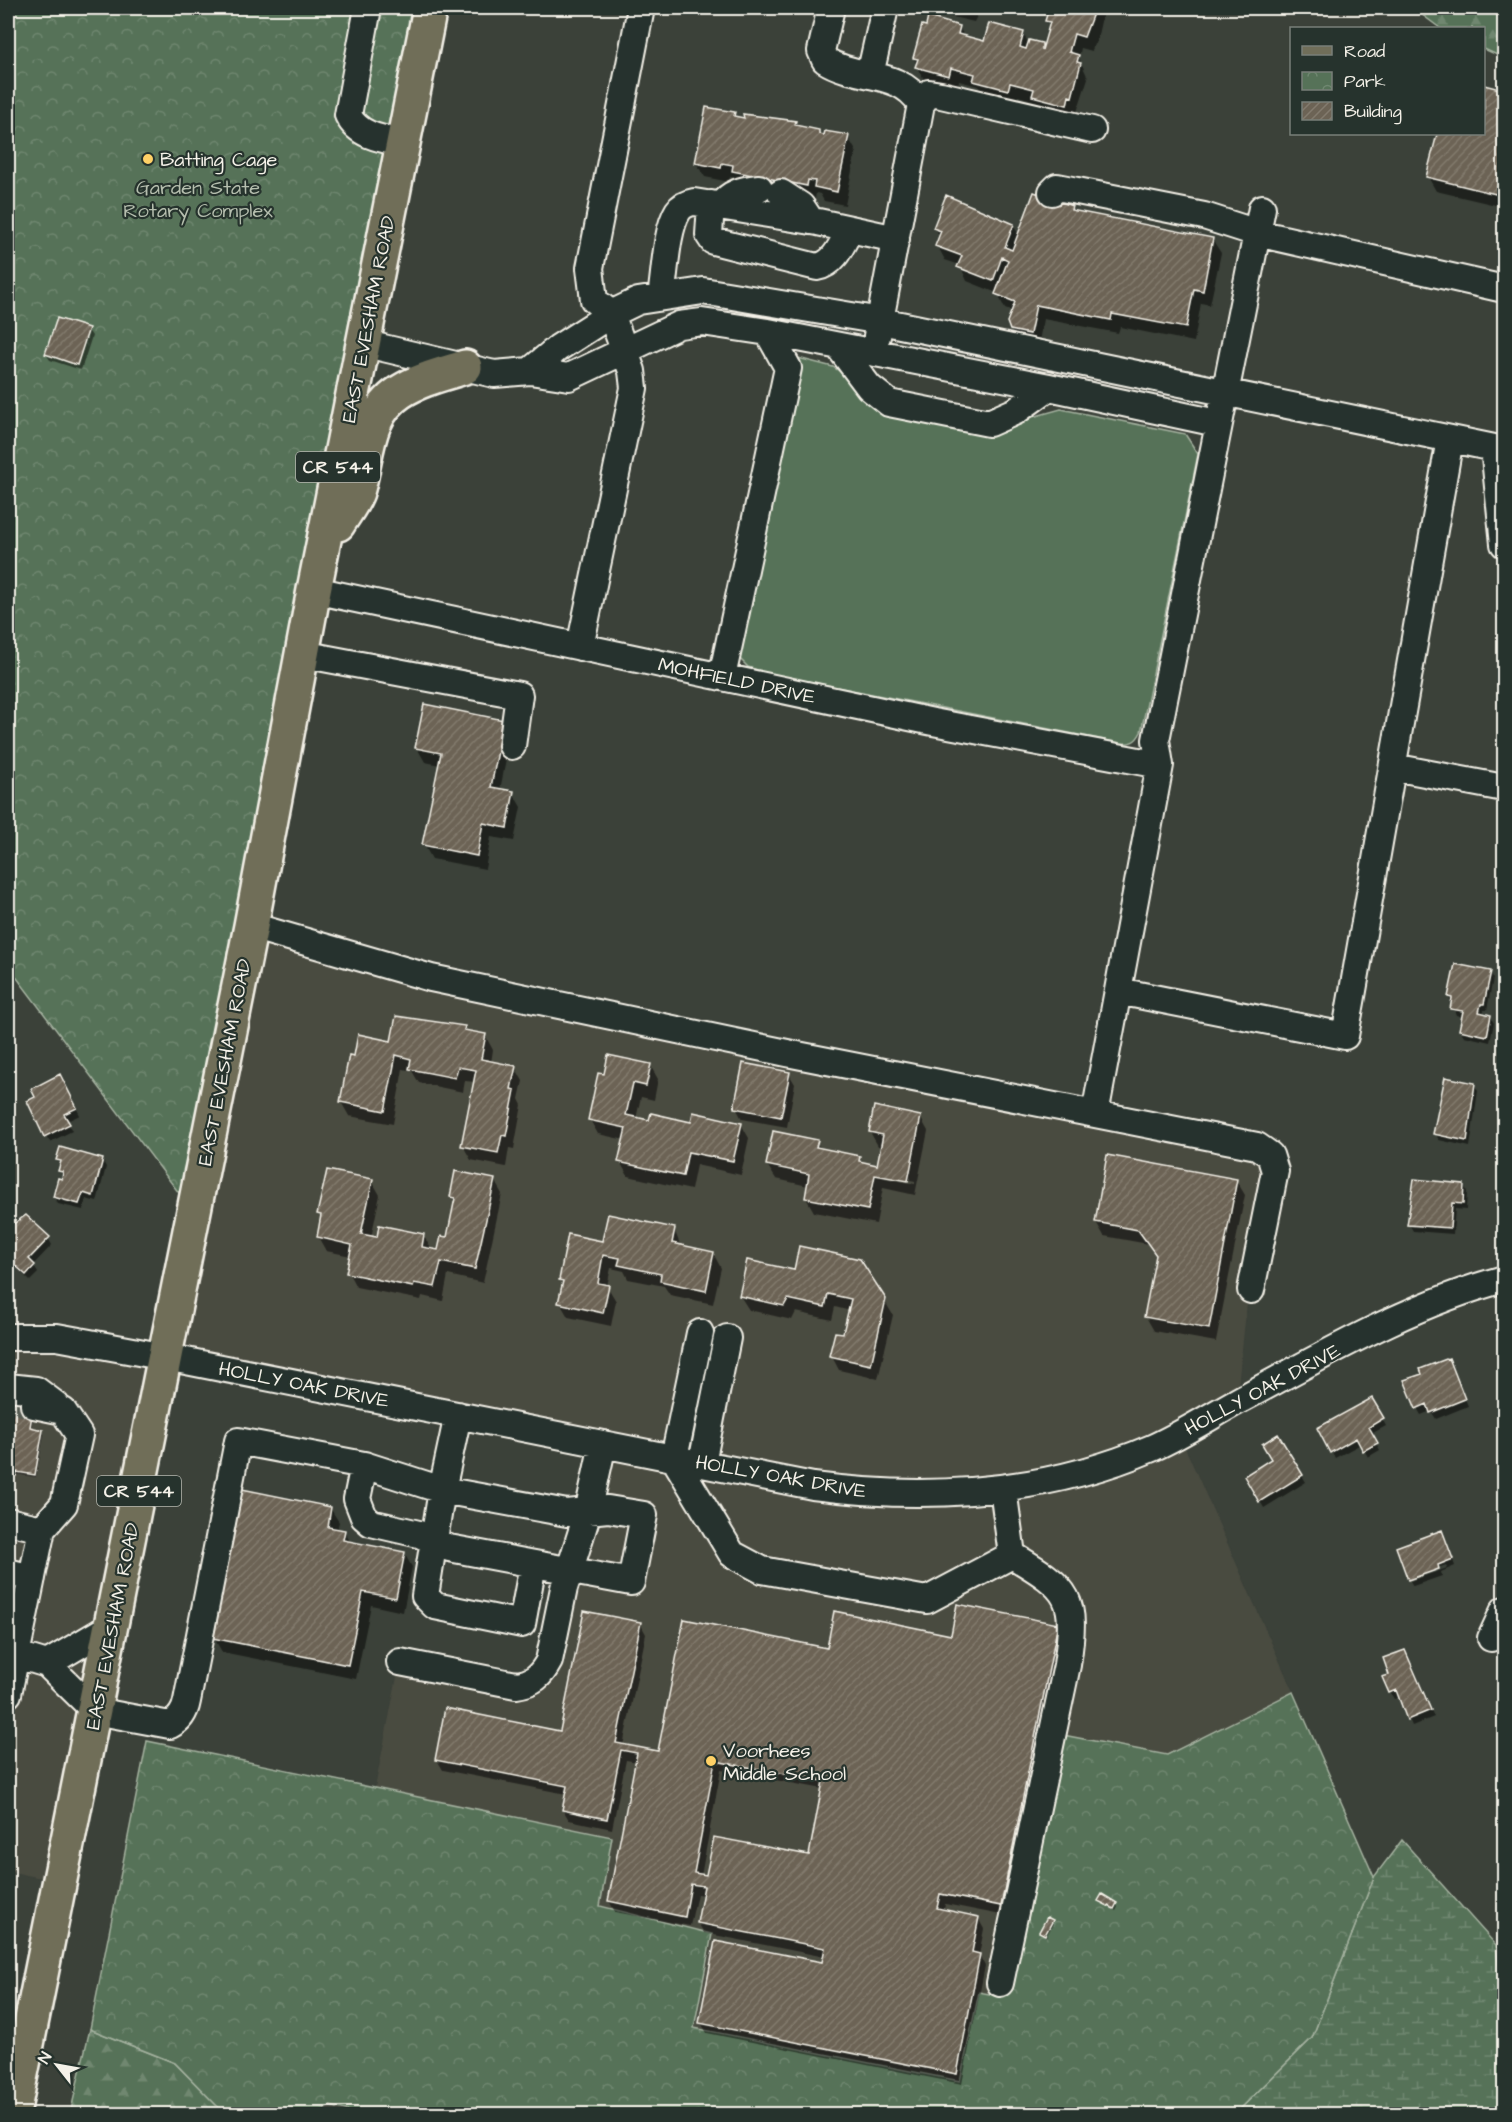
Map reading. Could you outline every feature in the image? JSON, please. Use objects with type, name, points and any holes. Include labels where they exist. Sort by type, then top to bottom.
[{"type":"main road","name":"EAST EVESHAM ROAD","points":[[14,2115],[166,1357],[362,343],[430,8]]},
{"type":"main road","points":[[322,552],[356,494],[370,432],[386,404],[399,392],[425,379],[465,367]]},
{"type":"street","points":[[368,8],[348,115],[352,124],[375,138],[403,143]]},
{"type":"street","points":[[580,647],[634,388],[632,371],[611,314],[594,300],[590,268],[641,8]]},
{"type":"street","points":[[831,8],[821,51],[825,60],[851,73],[891,79],[906,86],[921,104]]},
{"type":"street","points":[[870,75],[885,8]]},
{"type":"street","points":[[873,354],[921,104],[929,93],[1092,130]]},
{"type":"street","points":[[1052,192],[1057,187],[1204,216],[1260,221],[1504,290]]},
{"type":"street","points":[[811,221],[801,207],[770,191],[742,190],[716,205],[709,234],[713,241],[816,267],[823,266],[837,254],[850,229]]},
{"type":"street","points":[[661,297],[673,225],[679,208],[694,202],[811,221],[896,239]]},
{"type":"street","points":[[1095,1114],[1160,765],[1156,740],[1217,423],[1260,221]]},
{"type":"street","points":[[530,371],[558,348],[611,314],[638,301],[703,291],[881,321],[1499,449],[1504,544]]},
{"type":"street","points":[[362,343],[494,374],[530,371],[569,377],[624,349],[680,325],[702,322],[768,332],[1217,423]]},
{"type":"street","points":[[722,677],[788,368],[768,332]]},
{"type":"street","points":[[839,347],[869,387],[890,403],[989,423],[1016,411],[1052,388],[1061,358]]},
{"type":"street","points":[[1118,991],[1345,1036],[1450,439]]},
{"type":"street","name":"MOHFIELD DRIVE","points":[[314,590],[933,722],[1160,765]]},
{"type":"street","points":[[302,654],[519,695],[512,746]]},
{"type":"street","points":[[1393,767],[1504,788]]},
{"type":"street","points":[[251,926],[431,978],[1257,1146],[1268,1153],[1274,1162],[1274,1173],[1251,1290]]},
{"type":"street","name":"HOLLY OAK DRIVE","points":[[8,1337],[57,1337],[852,1491],[922,1494],[1003,1489],[1089,1472],[1154,1447],[1316,1360],[1421,1308],[1474,1287],[1504,1279]]},
{"type":"street","points":[[700,1333],[674,1458],[732,1554],[762,1570],[927,1600],[1012,1555]]},
{"type":"street","points":[[702,1463],[728,1338]]},
{"type":"street","points":[[8,1387],[36,1390],[63,1411],[79,1435],[64,1504],[42,1529],[20,1575],[8,1694]]},
{"type":"street","points":[[34,1405],[63,1411]]},
{"type":"street","points":[[458,1415],[424,1592],[427,1600],[435,1606],[522,1624],[533,1564]]},
{"type":"street","points":[[12,1653],[46,1664],[96,1711],[170,1725],[176,1722],[186,1709],[238,1441],[364,1465],[442,1490],[567,1513],[608,1509],[644,1515],[631,1582],[449,1548],[419,1534],[380,1526],[364,1517],[357,1499],[364,1465]]},
{"type":"street","points":[[400,1662],[516,1685],[527,1684],[544,1671],[549,1661],[570,1571],[588,1512],[603,1444]]},
{"type":"street","points":[[1003,1489],[1012,1555]]},
{"type":"street","points":[[8,1521],[42,1529]]},
{"type":"street","points":[[1000,1983],[1067,1665],[1072,1615],[1066,1597],[1053,1580],[1012,1555]]},
{"type":"street","points":[[1491,1638],[1504,1610]]},
{"type":"street","points":[[46,1664],[113,1625]]},
{"type":"shaded area","points":[[251,926],[1264,1149],[1236,1403],[1179,1434],[1293,1692],[1167,1755],[1047,1733],[1000,1996],[979,1992],[960,2081],[694,2028],[712,1934],[600,1906],[612,1837],[375,1788],[400,1662],[536,1678],[603,1444],[166,1357]]},
{"type":"shaded area","points":[[8,1337],[166,1357],[61,1882],[8,1871]]},
{"type":"green space","name":"Garden State Rotary Complex","points":[[8,8],[430,8],[194,1213],[8,966]]},
{"type":"green space","points":[[1413,8],[1504,8],[1504,58],[1485,49],[1485,27],[1439,27]]},
{"type":"green space","points":[[798,358],[833,367],[842,373],[865,401],[883,412],[982,431],[1061,409],[1185,434],[1198,454],[1141,732],[1135,740],[1130,743],[1120,743],[766,673],[748,667],[738,657],[797,375]]},
{"type":"green space","points":[[1293,1692],[1374,1877],[1312,2038],[1235,2114],[362,2114],[330,2106],[315,2114],[225,2114],[175,2063],[90,2029],[147,1741],[612,1837],[600,1906],[712,1934],[694,2028],[960,2081],[979,1992],[1000,1996],[1047,1732],[1167,1755]]},
{"type":"green space","points":[[1402,1840],[1496,1945],[1504,2011],[1504,2114],[1235,2114],[1312,2038],[1374,1877]]},
{"type":"green space","points":[[90,2029],[175,2063],[225,2114],[70,2114]]},
{"type":"building","points":[[1049,8],[1095,8],[1084,37],[1074,34],[1069,52],[1079,55],[1077,62],[1081,63],[1072,97],[1069,96],[1067,105],[1032,96],[1034,89],[1010,83],[1008,90],[973,81],[975,74],[951,68],[949,76],[915,67],[918,59],[913,58],[922,25],[926,26],[928,17],[960,26],[958,34],[984,41],[989,23],[1024,32],[1020,47],[1026,49],[1029,40],[1042,43],[1042,50],[1050,22],[1045,21]]},
{"type":"building","points":[[1485,85],[1504,90],[1504,196],[1426,177],[1437,135],[1485,135]]},
{"type":"building","points":[[706,107],[735,112],[734,116],[744,118],[743,114],[796,121],[795,125],[819,130],[819,134],[824,135],[825,131],[849,135],[837,192],[814,187],[815,181],[808,180],[807,186],[732,171],[733,165],[722,163],[721,168],[695,163]]},
{"type":"building","points":[[1034,192],[1072,206],[1071,210],[1213,238],[1203,291],[1194,289],[1186,328],[1112,314],[1111,320],[1036,305],[1030,334],[1010,330],[1007,322],[1015,302],[995,294],[1008,260],[1002,257],[993,281],[957,267],[962,256],[935,246],[941,231],[933,228],[946,195],[1014,224],[1005,247],[1012,250]]},
{"type":"building","points":[[57,318],[89,328],[77,365],[45,354]]},
{"type":"building","points":[[424,704],[504,720],[491,787],[514,791],[507,828],[483,823],[477,856],[422,845],[441,753],[415,748]]},
{"type":"building","points":[[1455,964],[1491,971],[1484,1004],[1481,1004],[1479,1012],[1491,1015],[1487,1036],[1459,1030],[1463,1011],[1450,1009],[1452,998],[1448,997]]},
{"type":"building","points":[[396,1016],[465,1026],[464,1030],[486,1034],[481,1059],[516,1066],[511,1089],[515,1090],[506,1136],[502,1135],[498,1153],[461,1146],[476,1070],[458,1067],[455,1078],[409,1069],[411,1059],[396,1055],[385,1111],[340,1102],[349,1055],[354,1056],[358,1034],[391,1041]]},
{"type":"building","points":[[608,1055],[651,1064],[646,1086],[633,1083],[626,1115],[649,1120],[651,1113],[691,1122],[693,1112],[742,1123],[733,1161],[688,1152],[683,1176],[618,1162],[626,1128],[588,1120],[598,1073],[604,1074]]},
{"type":"building","points":[[743,1063],[790,1072],[781,1117],[734,1108]]},
{"type":"building","points":[[60,1074],[77,1108],[64,1114],[70,1124],[44,1137],[27,1101],[35,1097],[31,1089]]},
{"type":"building","points":[[1445,1077],[1475,1083],[1467,1141],[1433,1134]]},
{"type":"building","points":[[874,1106],[921,1116],[908,1181],[875,1175],[868,1210],[805,1198],[809,1174],[766,1165],[773,1131],[818,1140],[816,1147],[860,1156],[859,1161],[877,1165],[883,1135],[869,1132]]},
{"type":"building","points":[[60,1147],[103,1159],[93,1196],[83,1193],[79,1204],[53,1197],[58,1178],[62,1179],[63,1172],[58,1171],[61,1161],[56,1160]]},
{"type":"building","points":[[1107,1155],[1237,1179],[1209,1329],[1144,1317],[1156,1255],[1138,1230],[1095,1222]]},
{"type":"building","points":[[327,1170],[373,1179],[361,1234],[377,1237],[379,1225],[424,1234],[422,1247],[438,1250],[441,1236],[447,1237],[455,1198],[450,1197],[455,1171],[495,1179],[475,1269],[441,1262],[435,1287],[414,1283],[413,1287],[346,1273],[352,1245],[317,1237],[321,1215],[317,1214]]},
{"type":"building","points":[[1414,1179],[1464,1184],[1463,1204],[1452,1203],[1450,1228],[1407,1225]]},
{"type":"building","points":[[608,1214],[675,1228],[672,1243],[714,1252],[706,1291],[660,1281],[661,1274],[618,1265],[620,1258],[603,1255],[598,1283],[609,1285],[603,1313],[558,1303],[563,1281],[559,1280],[568,1234],[602,1241]]},
{"type":"building","points":[[26,1215],[50,1237],[29,1259],[35,1265],[26,1275],[8,1259],[8,1228]]},
{"type":"building","points":[[799,1246],[860,1259],[886,1299],[871,1365],[829,1356],[835,1332],[843,1333],[851,1299],[828,1294],[825,1307],[788,1299],[784,1306],[739,1296],[747,1260],[794,1270]]},
{"type":"building","points":[[1449,1358],[1465,1399],[1430,1413],[1427,1404],[1416,1409],[1404,1380],[1422,1374],[1420,1369]]},
{"type":"building","points":[[8,1398],[34,1403],[30,1427],[43,1430],[35,1475],[17,1472],[16,1476],[8,1475]]},
{"type":"building","points":[[1372,1398],[1384,1418],[1369,1427],[1378,1443],[1363,1451],[1356,1438],[1330,1453],[1317,1428]]},
{"type":"building","points":[[1278,1434],[1303,1475],[1259,1502],[1244,1476],[1271,1459],[1262,1444]]},
{"type":"building","points":[[242,1489],[331,1507],[328,1527],[345,1530],[343,1540],[405,1552],[396,1598],[363,1592],[348,1665],[212,1638]]},
{"type":"building","points":[[1442,1530],[1453,1559],[1438,1565],[1439,1569],[1408,1580],[1396,1547]]},
{"type":"building","points":[[957,1604],[1058,1624],[1001,1906],[940,1894],[937,1908],[979,1917],[972,1952],[980,1954],[957,2074],[699,2023],[715,1941],[822,1962],[825,1948],[697,1923],[704,1886],[691,1884],[685,1917],[608,1901],[637,1753],[621,1750],[607,1819],[562,1810],[567,1786],[435,1760],[445,1708],[560,1731],[584,1611],[641,1622],[616,1743],[658,1751],[684,1619],[827,1648],[834,1611],[951,1635]],"holes":[[[715,1761],[823,1781],[809,1855],[714,1837],[706,1875],[694,1873]]]},
{"type":"building","points":[[1405,1650],[1431,1710],[1407,1720],[1396,1690],[1389,1693],[1382,1677],[1389,1675],[1383,1658]]},
{"type":"building","points":[[1500,1872],[1504,1872],[1504,1889],[1500,1889]]},
{"type":"building","points":[[1102,1894],[1117,1903],[1114,1909],[1098,1901]]},
{"type":"building","points":[[1047,1917],[1053,1920],[1045,1935],[1039,1932]]},
{"type":"tunnel","points":[[8,1400],[34,1405]]},
{"type":"place","name":"Batting Cage","points":[[148,159]]},
{"type":"place","name":"Voorhees Middle School","points":[[711,1761]]}]
